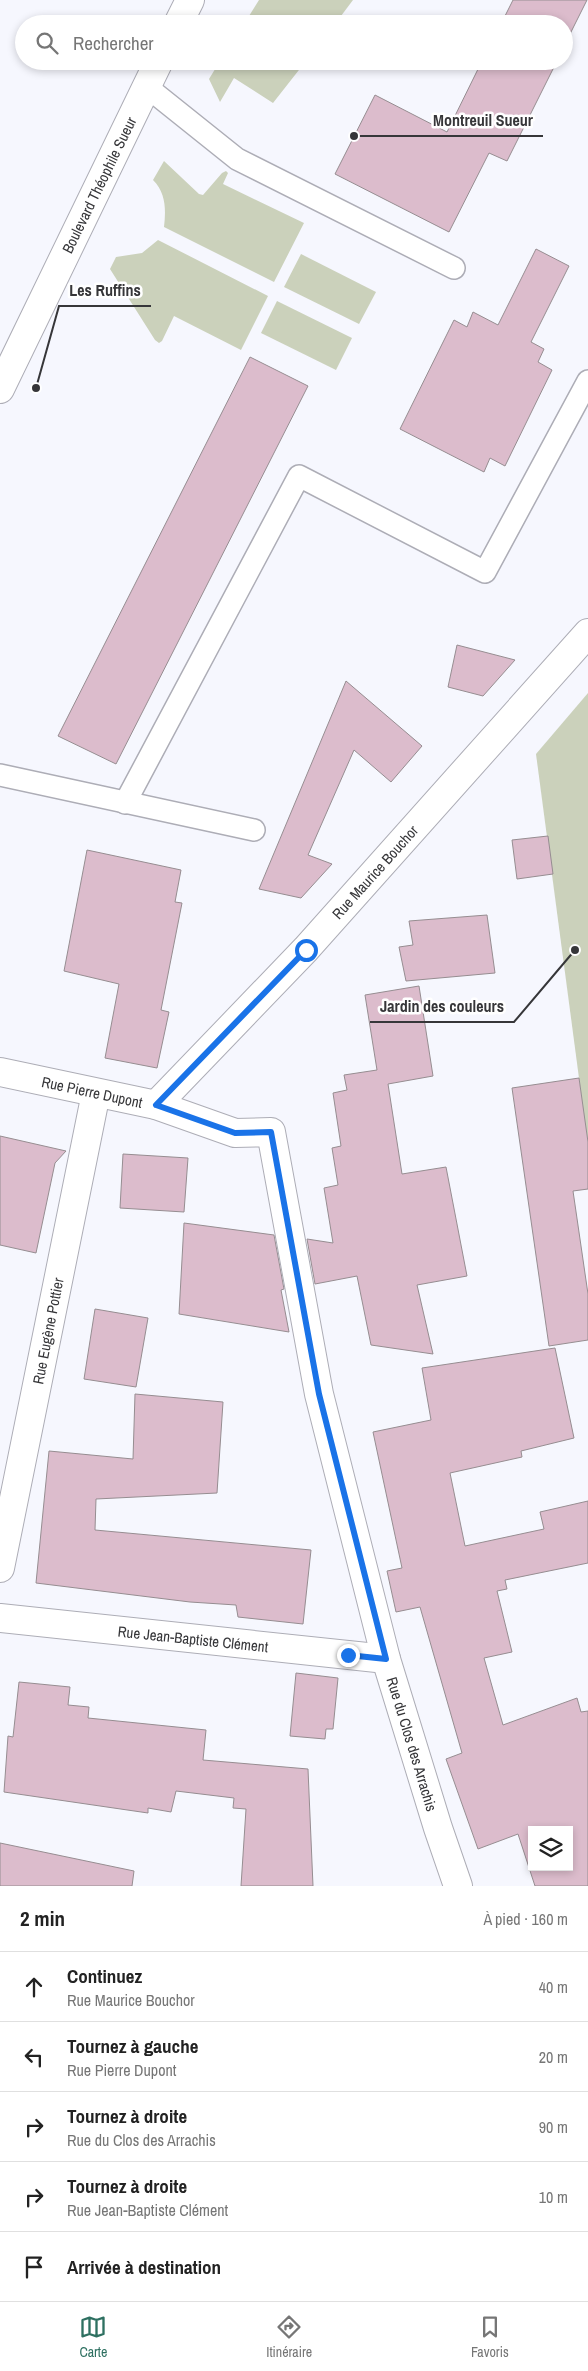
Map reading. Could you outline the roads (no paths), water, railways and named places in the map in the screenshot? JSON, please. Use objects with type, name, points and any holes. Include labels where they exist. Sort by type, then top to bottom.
[{"type":"street","name":"Boulevard Théophile Sueur","points":[[0,389],[156,70]]},
{"type":"street","name":"Rue Maurice Bouchor","points":[[156,1105],[306,950],[588,633]]},
{"type":"street","name":"Rue Pierre Dupont","points":[[0,1072],[156,1105],[235,1133],[271,1132]]},
{"type":"street","name":"Rue Eugène Pottier","points":[[0,1568],[96,1093]]},
{"type":"street","name":"Rue du Clos des Arrachis","points":[[271,1132],[319,1394],[386,1659],[438,1828],[458,1886]]},
{"type":"street","name":"Rue Jean-Baptiste Clément","points":[[0,1618],[386,1659]]},
{"type":"lane","points":[[147,87],[237,159],[454,268]]},
{"type":"lane","points":[[125,803],[299,476],[485,572],[588,382]]},
{"type":"lane","points":[[0,775],[254,830]]},
{"type":"place","name":"Montreuil Sueur","points":[[354,136]]},
{"type":"place","name":"Les Ruffins","points":[[36,388]]},
{"type":"place","name":"Jardin des couleurs","points":[[575,950]]}]
